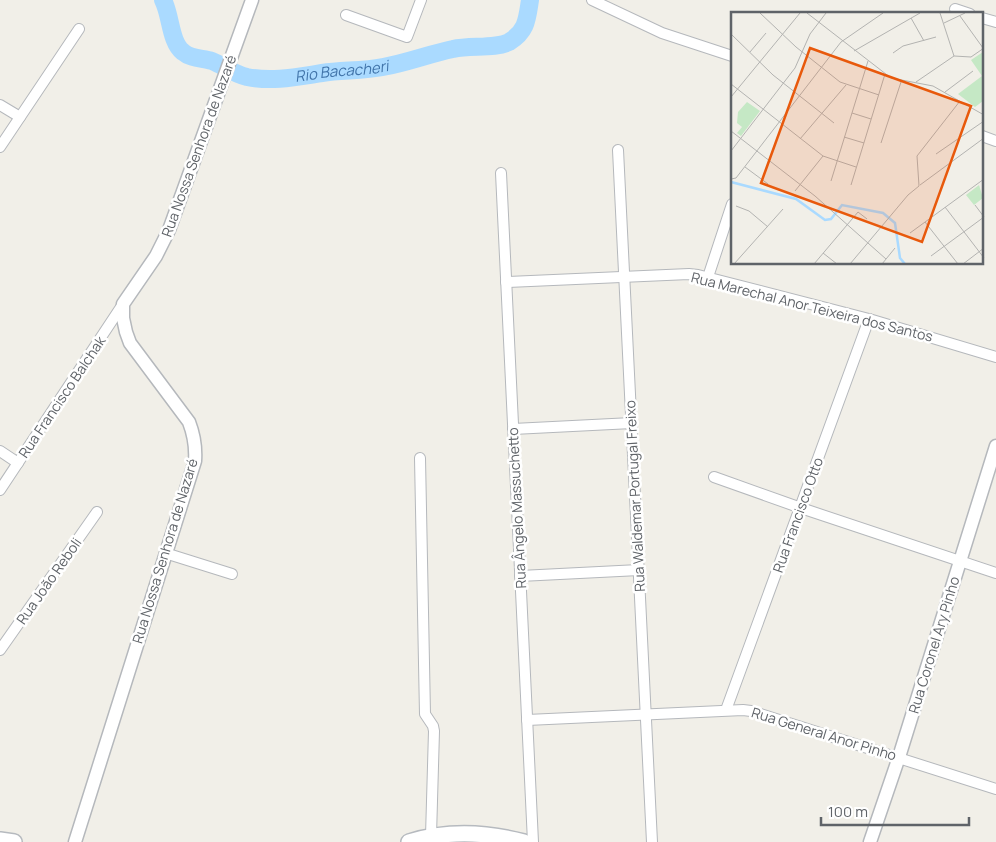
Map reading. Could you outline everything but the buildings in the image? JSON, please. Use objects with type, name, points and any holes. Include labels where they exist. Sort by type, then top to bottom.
[{"type":"main road","points":[[410,842],[431,836],[460,833],[478,834],[524,842]]},
{"type":"main road","points":[[0,840],[14,842]]},
{"type":"street","name":"Rua Nossa Senhora de Nazaré","points":[[75,842],[195,461],[195,440],[189,422],[130,343],[123,318],[123,304],[156,256],[169,230],[252,0]]},
{"type":"street","points":[[346,15],[407,36],[421,0]]},
{"type":"street","points":[[592,0],[662,33],[731,56]]},
{"type":"street","points":[[956,9],[964,12]]},
{"type":"street","points":[[0,147],[79,29]]},
{"type":"street","points":[[0,105],[20,117]]},
{"type":"street","points":[[984,137],[996,141]]},
{"type":"street","name":"Rua Waldemar Portugal Freixo","points":[[618,150],[652,842]]},
{"type":"street","name":"Rua Ângelo Massuchetto","points":[[501,173],[533,842]]},
{"type":"street","points":[[708,277],[731,207]]},
{"type":"street","name":"Rua Marechal Anor Teixeira dos Santos","points":[[506,282],[689,274],[708,277],[870,319],[996,357]]},
{"type":"street","name":"Rua Francisco Balchak","points":[[0,490],[123,304]]},
{"type":"street","name":"Rua Francisco Otto","points":[[726,710],[870,319]]},
{"type":"street","points":[[513,429],[632,423]]},
{"type":"street","name":"Rua Coronel Ary Pinho","points":[[870,842],[899,757],[996,446]]},
{"type":"street","points":[[0,451],[18,463]]},
{"type":"street","points":[[420,458],[425,714],[434,726],[431,836]]},
{"type":"street","points":[[714,477],[996,573]]},
{"type":"street","name":"Rua João Reboli","points":[[0,650],[97,512]]},
{"type":"street","points":[[165,553],[232,574]]},
{"type":"street","points":[[520,576],[639,570]]},
{"type":"street","name":"Rua General Anor Pinho","points":[[527,720],[742,710],[762,713],[996,788]]},
{"type":"waterway","name":"Rio Bacacheri","points":[[163,0],[173,35],[183,52],[193,57],[212,61],[242,76],[266,79],[375,68],[453,49],[503,44],[515,38],[523,29],[527,19],[530,0]]}]
